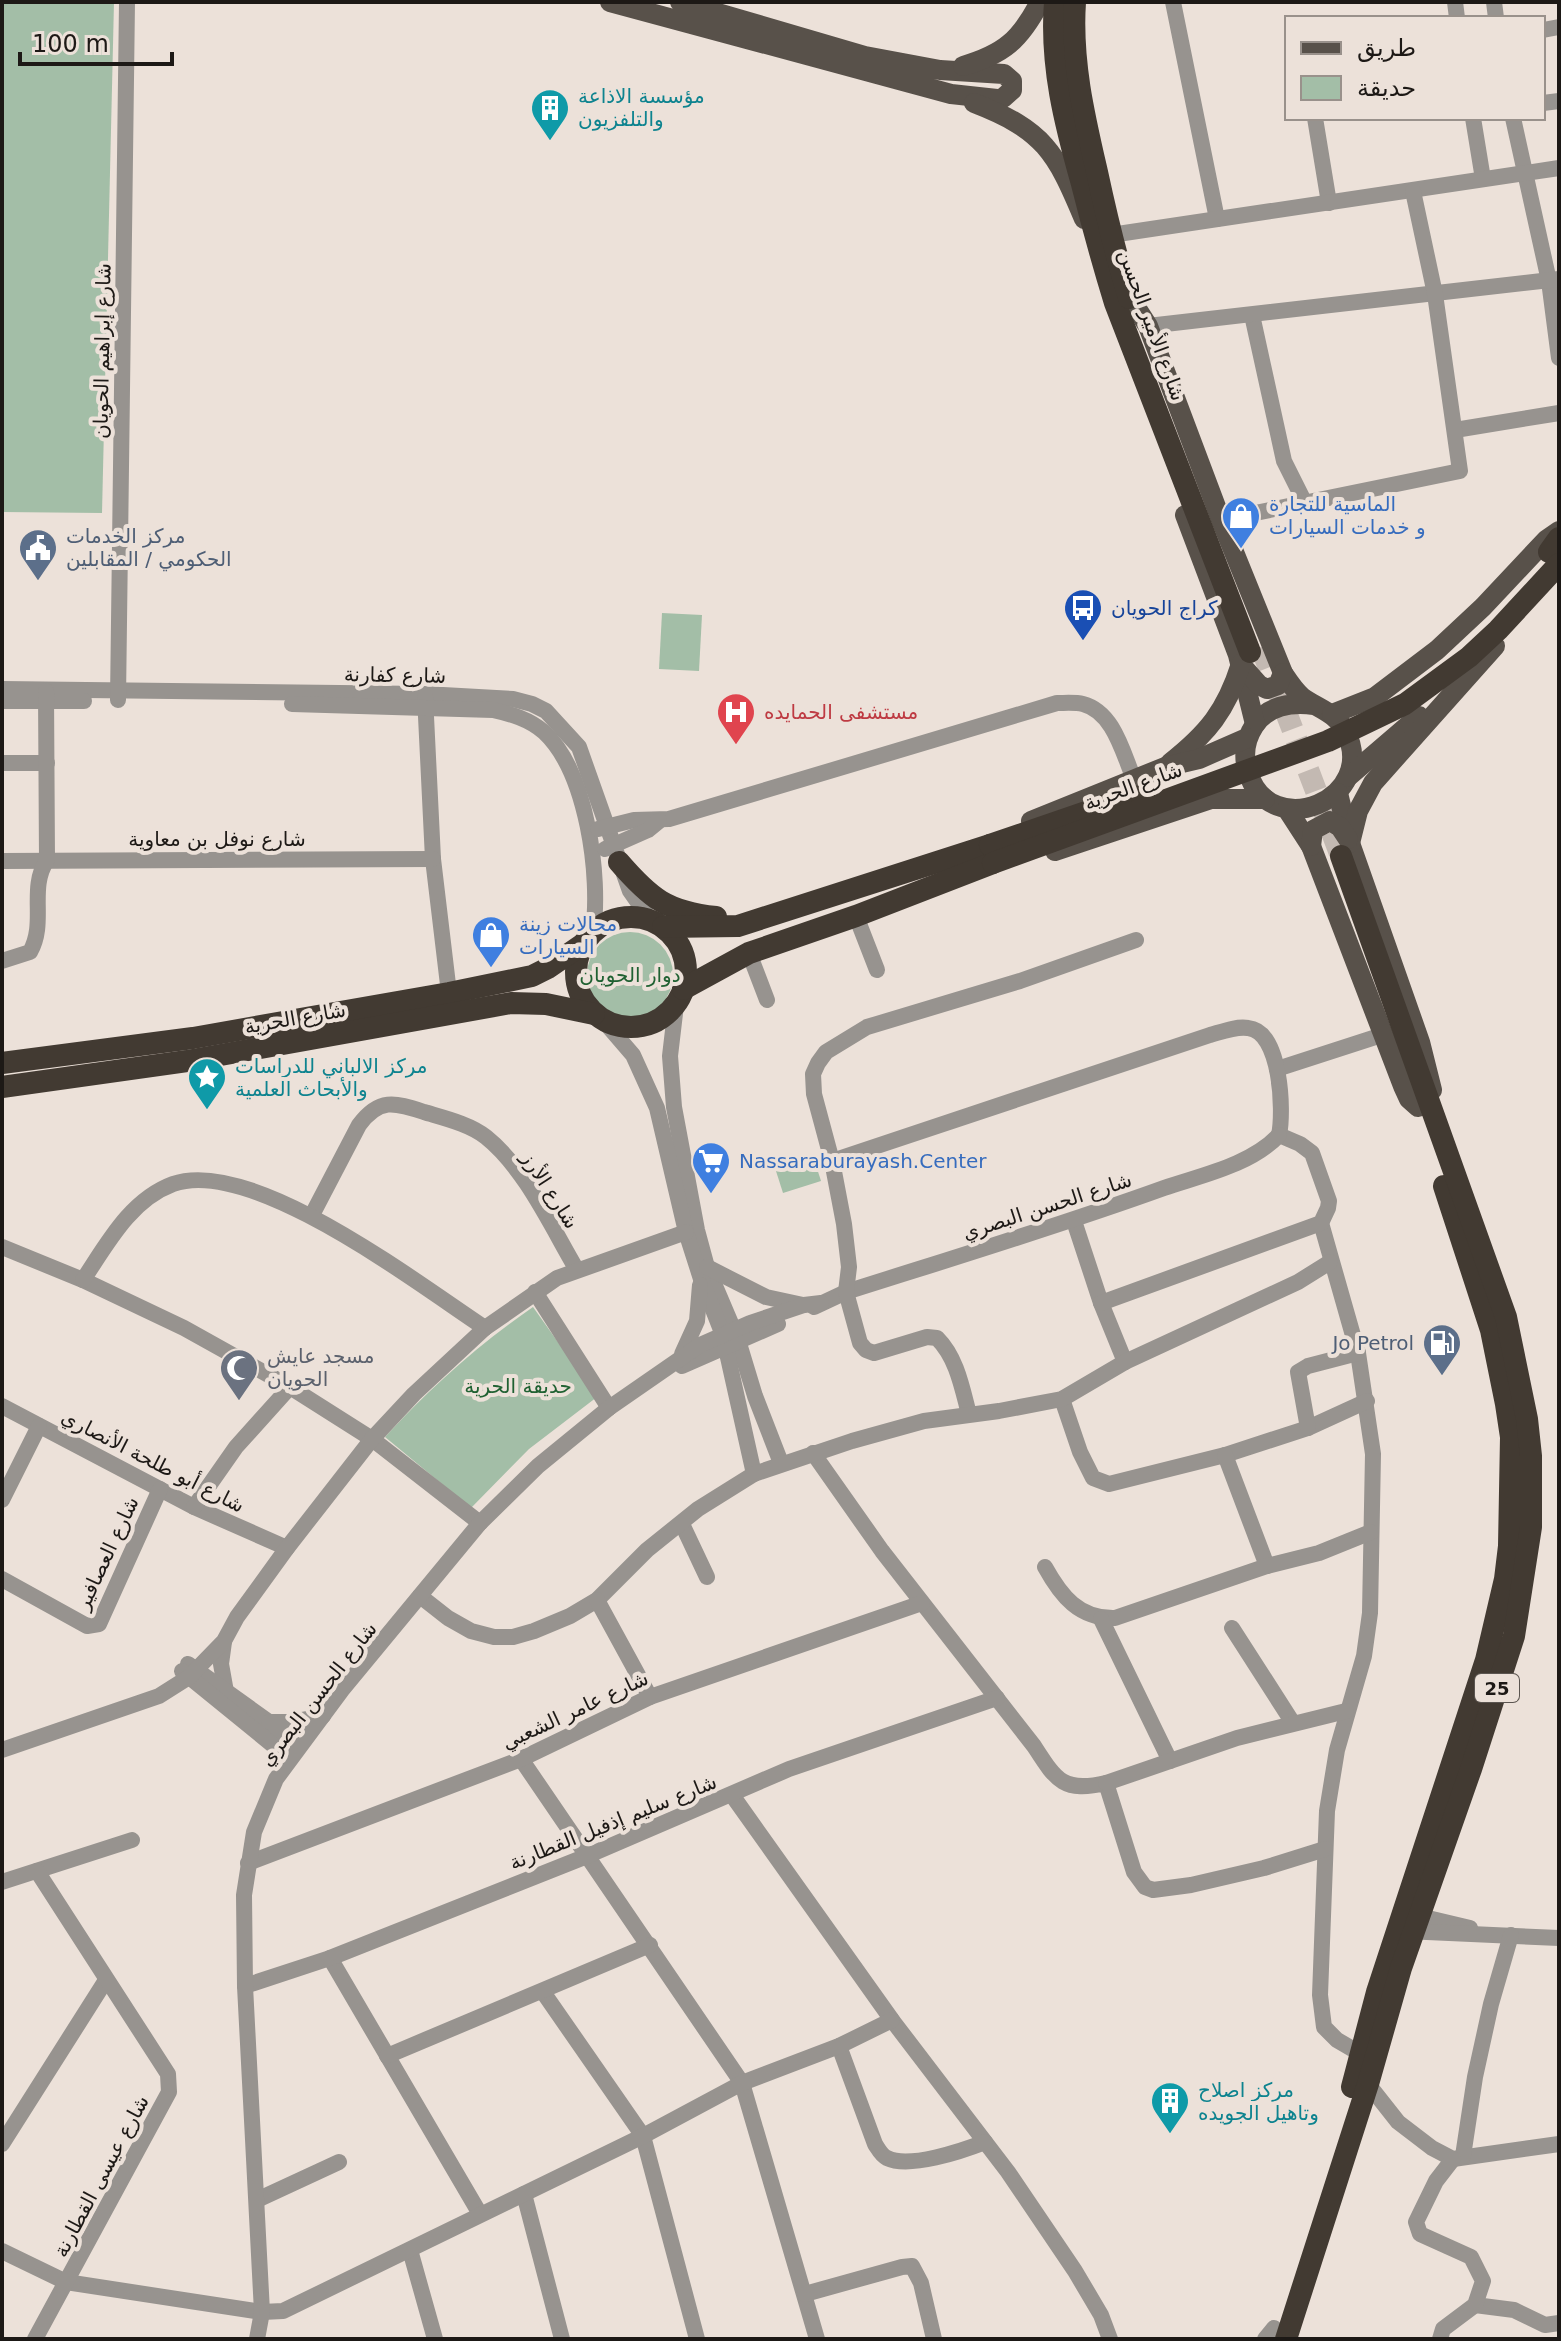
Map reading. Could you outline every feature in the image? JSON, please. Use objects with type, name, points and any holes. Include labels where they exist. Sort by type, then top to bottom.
[{"type":"highway","name":"شارع الأمير الحسن","points":[[1055,2],[1055,61],[1061,109],[1105,270],[1122,299]]},
{"type":"highway","name":"شارع الأمير الحسن","points":[[1075,2],[1075,59],[1080,99],[1122,299],[1250,654]]},
{"type":"highway","name":"شارع الحرية","points":[[679,997],[749,953],[856,916],[952,869],[1355,718],[1403,692],[1464,645],[1556,551]]},
{"type":"highway","points":[[1341,853],[1426,1106]]},
{"type":"highway","points":[[616,854],[655,900],[679,910],[715,917],[777,914]]},
{"type":"highway","name":"شارع الحرية","points":[[657,924],[730,927],[952,869]]},
{"type":"highway","points":[[636,917],[657,924],[681,949],[685,962],[679,997],[660,1019],[634,1027],[621,1026],[598,1016],[584,1002],[575,973],[577,958],[588,938],[606,923],[620,918],[636,917]]},
{"type":"highway","name":"شارع الحرية","points":[[2,1063],[193,1038],[532,976],[588,938]]},
{"type":"highway","name":"شارع الحرية","points":[[2,1087],[187,1061],[511,1003],[546,1004],[598,1016]]},
{"type":"highway","name":"25","points":[[1274,2336],[1361,2054],[1514,1636],[1527,1566],[1532,1490],[1527,1419],[1513,1343],[1501,1299],[1426,1106]]},
{"type":"highway","name":"25","points":[[1274,2336],[1368,2084],[1408,1922]]},
{"type":"main road","points":[[610,2],[951,94],[1000,113],[1034,133],[1048,148],[1067,181],[1105,270]]},
{"type":"main road","points":[[680,2],[739,11],[865,56],[940,70],[997,72],[1009,76],[1012,81],[1012,90],[1003,98],[951,94]]},
{"type":"main road","points":[[940,70],[979,61],[1002,51],[1016,39],[1040,2]]},
{"type":"main road","points":[[1122,299],[1148,326],[1283,673],[1300,695],[1344,727],[1351,743],[1352,760],[1343,785],[1341,853]]},
{"type":"main road","points":[[952,869],[995,835],[1165,767],[1199,759],[1251,731],[1267,713],[1281,705],[1298,702],[1323,709],[1368,701],[1437,650],[1483,607],[1546,540],[1559,531]]},
{"type":"main road","points":[[1341,853],[1373,783],[1468,674],[1559,577]]},
{"type":"main road","points":[[1250,654],[1259,685],[1267,689],[1278,685],[1283,673]]},
{"type":"main road","points":[[1250,654],[1251,731],[1244,761],[1251,782],[1265,799]]},
{"type":"main road","points":[[1165,767],[1209,728],[1230,697],[1250,654]]},
{"type":"main road","points":[[1211,799],[1265,799],[1287,809],[1305,809],[1323,804],[1468,674]]},
{"type":"main road","points":[[1368,701],[1361,715],[1368,729],[1375,731],[1408,725]]},
{"type":"main road","points":[[952,869],[993,872],[1211,799],[1227,789],[1230,776],[1222,763],[1199,759]]},
{"type":"main road","name":"25","points":[[1287,809],[1311,846],[1406,1093],[1426,1106]]},
{"type":"main road","points":[[1311,846],[1313,830],[1330,821],[1340,827],[1341,853]]},
{"type":"street","name":"شارع إبراهيم الحويان","points":[[118,696],[127,2]]},
{"type":"street","points":[[1173,2],[1217,219]]},
{"type":"street","points":[[1315,120],[1329,203]]},
{"type":"street","points":[[1473,120],[1483,179]]},
{"type":"street","points":[[1513,120],[1554,280],[1559,358]]},
{"type":"street","points":[[1111,235],[1559,168]]},
{"type":"street","points":[[1221,520],[1458,473],[1460,466],[1435,294],[1413,191]]},
{"type":"street","points":[[1148,326],[1554,280]]},
{"type":"street","points":[[1252,315],[1284,461],[1305,503]]},
{"type":"street","points":[[1455,430],[1559,413]]},
{"type":"street","name":"شارع كفارنة","points":[[2,689],[46,695],[513,699],[546,711],[579,747],[630,891],[657,924]]},
{"type":"street","name":"شارع كفارنة","points":[[2,701],[46,695]]},
{"type":"street","points":[[2,961],[23,956],[33,947],[38,926],[38,880],[47,860],[46,695]]},
{"type":"street","name":"شارع كفارنة","points":[[425,700],[513,715],[544,733],[558,750],[568,769],[589,831],[597,905],[588,938]]},
{"type":"street","points":[[425,700],[433,859],[449,993]]},
{"type":"street","points":[[592,854],[616,854],[659,821],[1057,703],[1083,704],[1098,711],[1110,724],[1134,779]]},
{"type":"street","points":[[2,763],[47,763]]},
{"type":"street","points":[[589,831],[643,819],[659,821]]},
{"type":"street","name":"شارع نوفل بن معاوية","points":[[2,861],[433,859]]},
{"type":"street","points":[[856,916],[877,970]]},
{"type":"street","points":[[969,1414],[960,1377],[937,1338],[927,1337],[874,1353],[866,1350],[857,1335],[846,1292],[848,1254],[832,1161],[814,1094],[813,1074],[826,1052],[867,1027],[1020,981],[1136,940]]},
{"type":"street","points":[[749,953],[767,1000]]},
{"type":"street","points":[[679,997],[670,1056],[674,1107],[704,1273],[697,1321],[681,1357]]},
{"type":"street","points":[[598,1016],[633,1055],[650,1089],[686,1232],[781,1463]]},
{"type":"street","points":[[832,1161],[1210,1035],[1248,1028],[1258,1031],[1267,1044],[1277,1069],[1282,1100],[1283,1120],[1279,1135],[1308,1148],[1315,1158],[1329,1201],[1321,1223],[1358,1353],[1373,1454],[1371,1589],[1367,1638],[1337,1750],[1327,1811],[1325,1849],[1322,2018],[1329,2034],[1361,2054]]},
{"type":"street","points":[[1277,1069],[1382,1035]]},
{"type":"street","name":"شارع الأرز","points":[[312,1215],[359,1125],[369,1112],[380,1105],[395,1104],[485,1136],[512,1164],[577,1270]]},
{"type":"street","name":"شارع الحسن البصري","points":[[257,2339],[262,2312],[243,1928],[248,1863],[254,1832],[276,1779],[294,1753],[480,1523],[538,1466],[609,1408],[681,1357],[793,1319],[812,1304],[846,1292],[1074,1221],[1251,1156],[1268,1147],[1279,1135]]},
{"type":"street","points":[[83,1280],[116,1230],[137,1206],[171,1185],[209,1179],[234,1185],[312,1215],[485,1328]]},
{"type":"street","points":[[1074,1221],[1101,1303],[1125,1362]]},
{"type":"street","points":[[1101,1303],[1321,1223]]},
{"type":"street","points":[[130,1707],[189,1670],[237,1617],[372,1439],[414,1394],[485,1328],[535,1292],[577,1270],[686,1232]]},
{"type":"street","points":[[2,1247],[83,1280],[184,1328],[290,1387],[372,1439],[480,1523]]},
{"type":"street","points":[[420,1596],[471,1631],[494,1637],[513,1637],[534,1631],[570,1616],[597,1600],[647,1550],[698,1509],[754,1474],[813,1453],[924,1421],[1062,1399],[1125,1362],[1298,1282],[1330,1262]]},
{"type":"street","points":[[704,1273],[766,1297],[812,1304]]},
{"type":"street","points":[[535,1292],[609,1408]]},
{"type":"street","points":[[730,1338],[754,1474]]},
{"type":"street","name":"شارع الحسن البصري","points":[[658,1374],[679,1368],[730,1338]]},
{"type":"street","points":[[1308,1428],[1298,1372],[1308,1366],[1358,1353]]},
{"type":"street","points":[[194,1507],[236,1447],[290,1387]]},
{"type":"street","points":[[1062,1399],[1080,1452],[1093,1478],[1101,1483],[1123,1482],[1225,1455],[1308,1428],[1367,1401]]},
{"type":"street","name":"شارع أبو طلحة الأنصاري","points":[[2,1406],[194,1507],[287,1548]]},
{"type":"street","points":[[2,1500],[39,1426]]},
{"type":"street","points":[[813,1453],[1053,1776],[1077,1788],[1106,1783],[1237,1738],[1346,1711]]},
{"type":"street","points":[[1225,1455],[1267,1566]]},
{"type":"street","name":"شارع العصافير","points":[[2,1579],[87,1626],[99,1624],[160,1489]]},
{"type":"street","points":[[682,1524],[707,1577]]},
{"type":"street","points":[[1045,1567],[1072,1605],[1082,1613],[1101,1619],[1128,1616],[1267,1566],[1319,1553],[1371,1532]]},
{"type":"street","points":[[597,1600],[650,1697]]},
{"type":"street","name":"شارع عامر الشعبي","points":[[248,1863],[521,1759],[650,1697],[922,1603]]},
{"type":"street","points":[[218,1694],[224,1641],[237,1617]]},
{"type":"street","points":[[1101,1619],[1170,1761]]},
{"type":"street","points":[[1232,1628],[1293,1723]]},
{"type":"street","points":[[159,1696],[224,1641]]},
{"type":"street","points":[[189,1670],[294,1753]]},
{"type":"street","points":[[2,1750],[159,1696],[185,1692],[218,1694]]},
{"type":"street","name":"شارع سليم إذفيل القطارنة","points":[[245,1986],[330,1958],[587,1856],[789,1769],[997,1698]]},
{"type":"street","points":[[267,1730],[323,1716]]},
{"type":"street","points":[[267,1730],[276,1779]]},
{"type":"street","points":[[521,1759],[742,2083],[817,2339]]},
{"type":"street","points":[[1106,1783],[1134,1872],[1145,1887],[1153,1890],[1249,1872],[1325,1849]]},
{"type":"street","points":[[732,1795],[892,2020],[1008,2172],[1075,2271],[1101,2315],[1110,2339]]},
{"type":"street","points":[[2,1882],[132,1840]]},
{"type":"street","name":"شارع عيسى القطارنة","points":[[35,2339],[169,2092],[168,2074],[37,1871]]},
{"type":"street","points":[[1408,1922],[1440,1935],[1479,1933],[1559,1938]]},
{"type":"street","points":[[1440,2339],[1443,2329],[1475,2305],[1483,2281],[1471,2257],[1420,2234],[1416,2222],[1436,2181],[1458,2158],[1491,2004],[1511,1935]]},
{"type":"street","points":[[387,2056],[650,1945]]},
{"type":"street","points":[[330,1958],[480,2214]]},
{"type":"street","points":[[2,2144],[106,1980]]},
{"type":"street","points":[[543,1992],[643,2136],[697,2339]]},
{"type":"street","points":[[2,2251],[66,2282],[262,2312],[291,2309],[643,2136],[742,2083],[839,2046],[892,2020]]},
{"type":"street","points":[[839,2046],[882,2156],[900,2162],[909,2161],[950,2154],[985,2142]]},
{"type":"street","points":[[1368,2084],[1398,2122],[1432,2148],[1458,2158],[1559,2144]]},
{"type":"street","points":[[257,2200],[339,2162]]},
{"type":"street","points":[[524,2194],[562,2339]]},
{"type":"street","points":[[410,2250],[435,2339]]},
{"type":"street","points":[[805,2294],[912,2266],[921,2283],[934,2339]]},
{"type":"street","points":[[1475,2305],[1514,2310],[1545,2325],[1559,2323]]},
{"type":"green space","points":[[2,2],[114,2],[102,513],[2,512]]},
{"type":"green space","points":[[662,613],[702,615],[699,671],[659,669]]},
{"type":"green space","name":"دوار الحويان","points":[[622,932],[638,932],[661,944],[670,958],[673,975],[670,992],[661,1006],[638,1018],[622,1018],[606,1011],[594,999],[587,983],[587,967],[594,951],[606,939]]},
{"type":"green space","points":[[814,1159],[821,1181],[783,1193],[776,1171]]},
{"type":"green space","name":"حديقة الحرية","points":[[533,1307],[597,1397],[529,1449],[471,1508],[385,1437],[455,1368]]},
{"type":"tunnel","points":[[1261,647],[1341,856]]},
{"type":"place","name":"مؤسسة الاذاعة والتلفزيون","points":[[550,142]]},
{"type":"place","name":"الماسية للتجارة و خدمات السيارات","points":[[1241,550]]},
{"type":"place","name":"مركز الخدمات الحكومي / المقابلين","points":[[38,582]]},
{"type":"place","name":"كراج الحويان","points":[[1083,642]]},
{"type":"place","name":"مستشفى الحمايده","points":[[736,746]]},
{"type":"place","name":"محالات زينة السيارات","points":[[491,969]]},
{"type":"place","name":"مركز الالباني للدراسات والأبحاث العلمية","points":[[207,1111]]},
{"type":"place","name":"Nassaraburayash.Center","points":[[711,1195]]},
{"type":"place","name":"Jo Petrol","points":[[1442,1377]]},
{"type":"place","name":"مسجد عايش الحويان","points":[[239,1402]]},
{"type":"place","name":"مركز اصلاح وتاهيل الجويده","points":[[1170,2135]]}]
